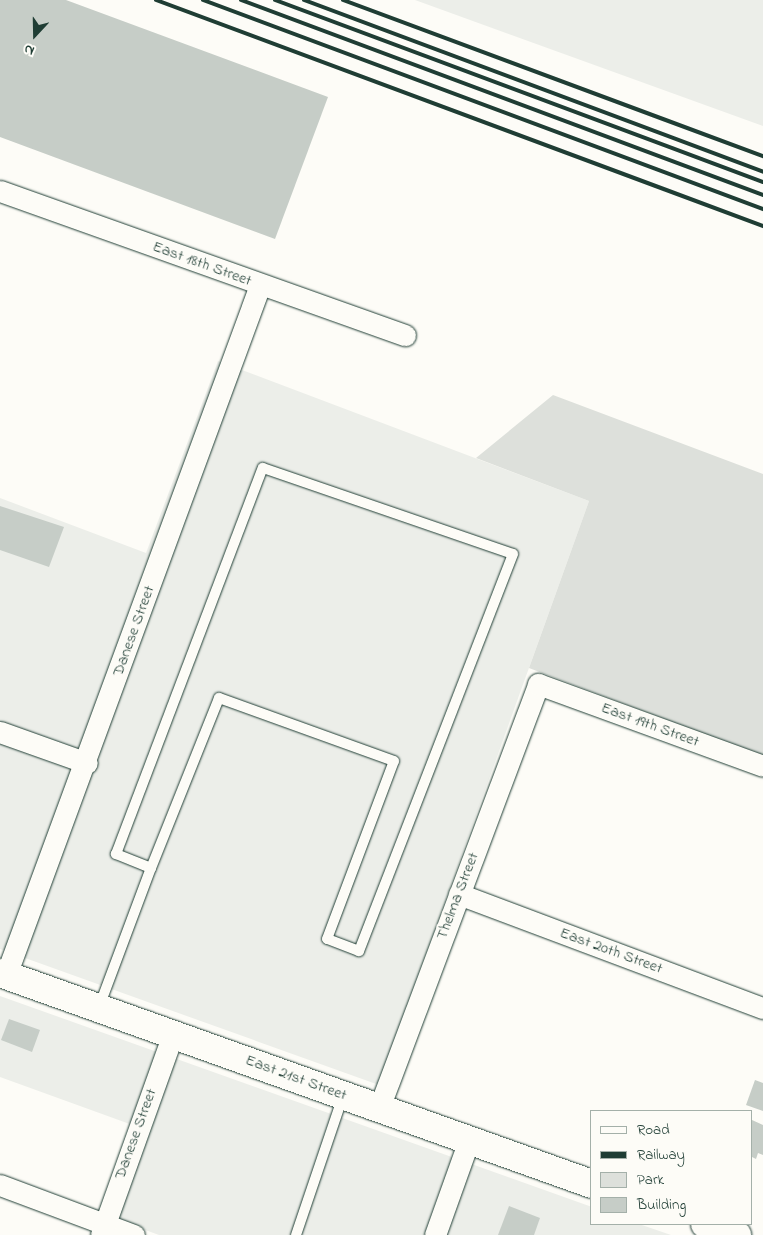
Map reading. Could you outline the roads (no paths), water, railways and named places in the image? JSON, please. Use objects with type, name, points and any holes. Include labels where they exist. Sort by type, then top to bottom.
[{"type":"main road","name":"East 21st Street","points":[[3,974],[590,1183]]},
{"type":"main road","points":[[708,1225],[737,1235]]},
{"type":"street","name":"East 18th Street","points":[[0,191],[405,335]]},
{"type":"street","name":"Danese Street","points":[[3,974],[87,763],[260,285]]},
{"type":"street","name":"East 19th Street","points":[[538,684],[763,766]]},
{"type":"street","name":"Thelma Street","points":[[379,1108],[538,684]]},
{"type":"street","points":[[0,732],[87,763]]},
{"type":"street","name":"East 20th Street","points":[[459,894],[763,1008]]},
{"type":"street","name":"Danese Street","points":[[103,1230],[173,1034]]},
{"type":"street","points":[[435,1235],[468,1140]]},
{"type":"street","points":[[0,1185],[103,1230],[134,1235]]},
{"type":"lane","points":[[99,1008],[151,868],[219,698],[394,761],[327,939],[359,951],[513,554],[263,468],[116,854],[151,868]]},
{"type":"lane","points":[[296,1235],[344,1095]]},
{"type":"railway","points":[[156,0],[763,226]]},
{"type":"railway","points":[[203,0],[763,209]]},
{"type":"railway","points":[[241,0],[763,195]]},
{"type":"railway","points":[[275,0],[763,182]]},
{"type":"railway","points":[[304,0],[763,172]]},
{"type":"railway","points":[[343,0],[763,156]]}]
